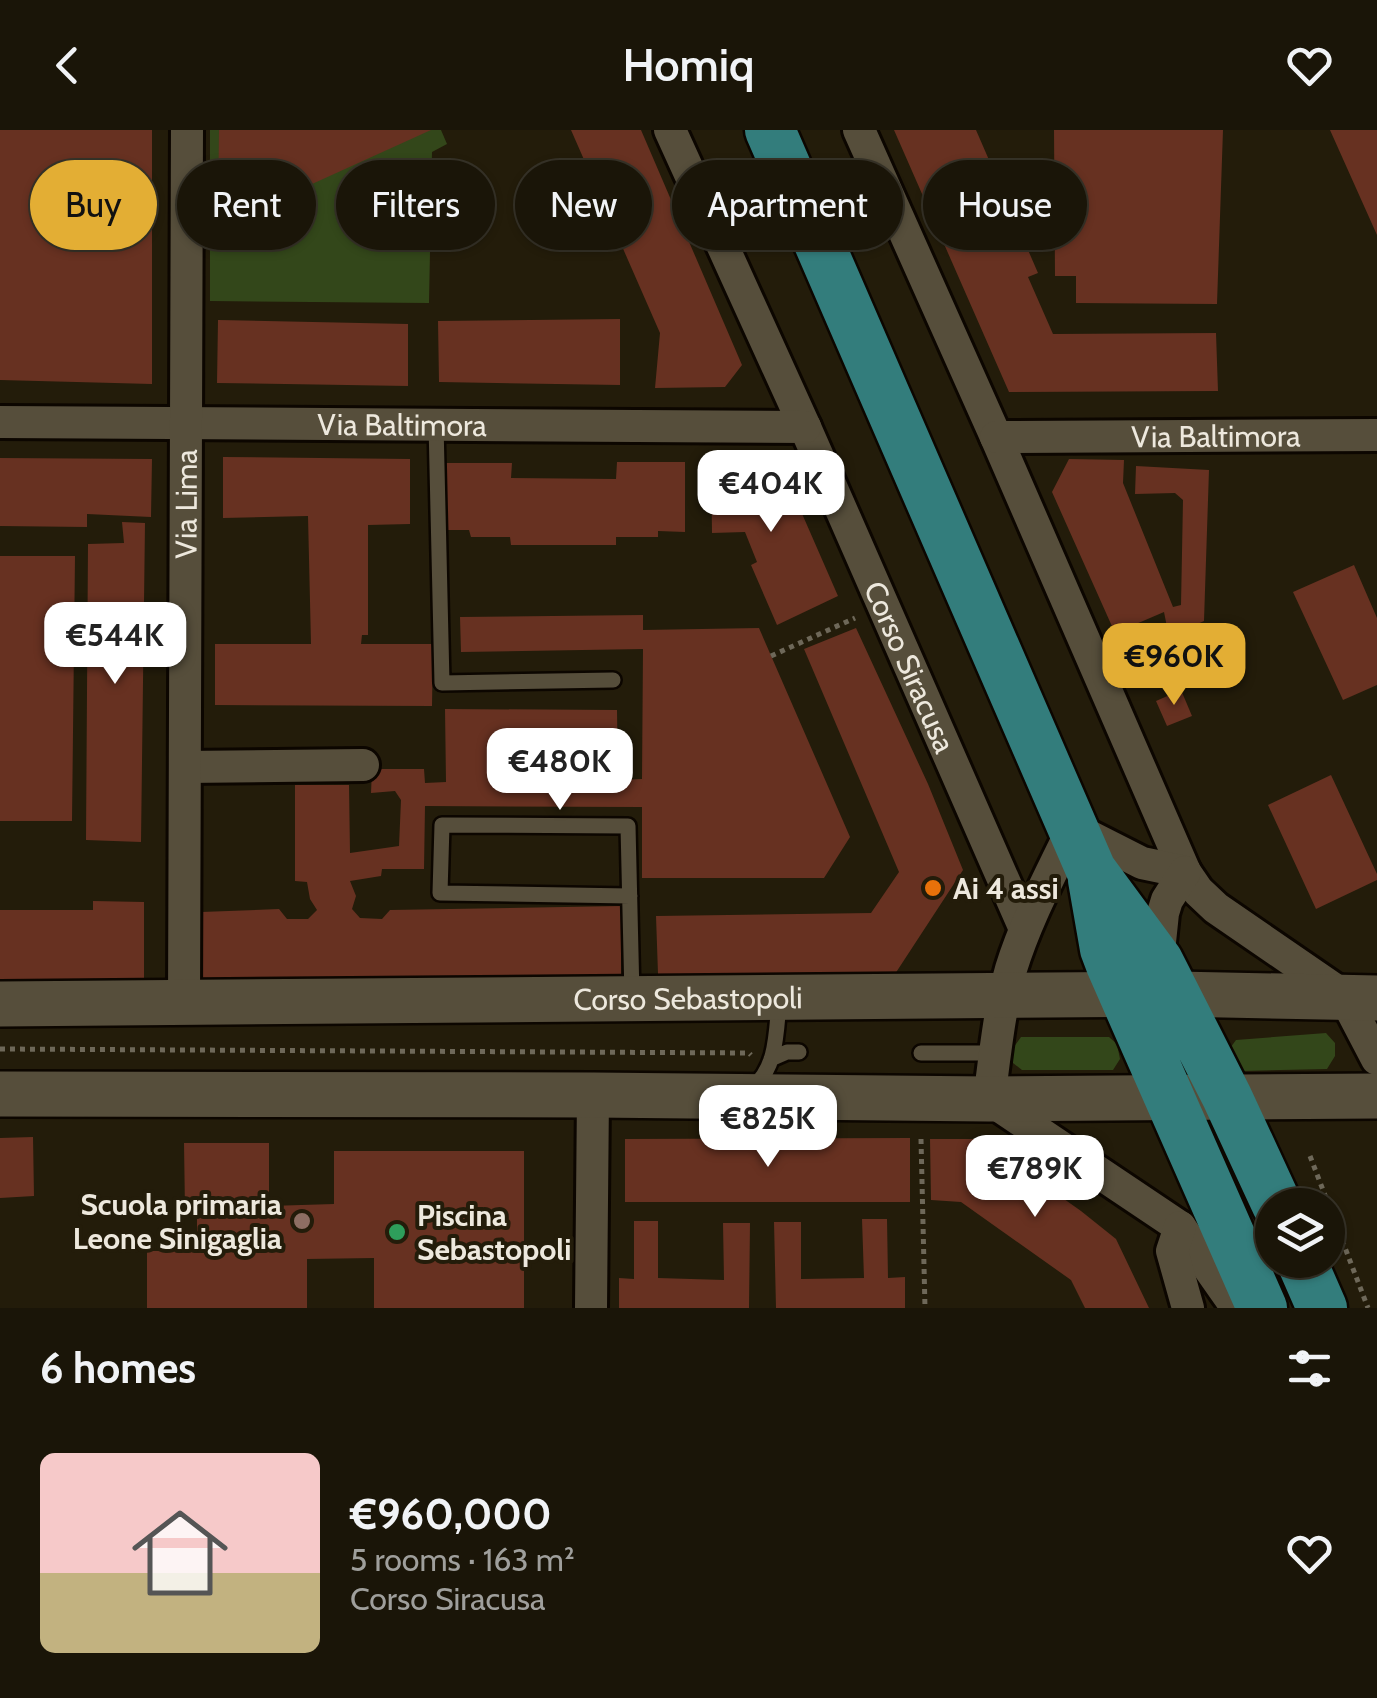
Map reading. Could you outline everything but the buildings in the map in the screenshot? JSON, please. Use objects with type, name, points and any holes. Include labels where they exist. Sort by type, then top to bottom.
[{"type":"main road","points":[[770,130],[1082,849],[1153,983],[1227,1097],[1269,1188]]},
{"type":"main road","points":[[1153,983],[1168,1098],[1262,1308]]},
{"type":"main road","name":"Corso Sebastopoli","points":[[0,1004],[1004,996],[1153,983],[1360,997]]},
{"type":"main road","points":[[0,1094],[989,1099],[1377,1096]]},
{"type":"main road","points":[[1309,1278],[1322,1308]]},
{"type":"street","name":"Via Lima","points":[[184,1004],[188,130]]},
{"type":"street","name":"Corso Siracusa","points":[[670,130],[805,427],[1024,929]]},
{"type":"street","points":[[859,130],[1185,872],[1216,908],[1360,997],[1377,1059]]},
{"type":"street","name":"Via Baltimora","points":[[0,422],[805,427]]},
{"type":"street","name":"Via Baltimora","points":[[996,438],[1377,435]]},
{"type":"street","points":[[185,767],[362,765]]},
{"type":"street","points":[[1185,872],[1082,849],[1024,929],[1004,996],[989,1099],[1180,1227],[1237,1308]]},
{"type":"street","points":[[1153,983],[1163,913],[1185,872]]},
{"type":"street","points":[[590,1308],[593,1095]]},
{"type":"street","points":[[1180,1227],[1172,1250],[1188,1308]]},
{"type":"lane","points":[[436,424],[442,683],[613,680]]},
{"type":"lane","points":[[630,896],[440,893],[442,825],[628,826],[630,896],[632,1000]]},
{"type":"lane","points":[[735,1096],[756,1086],[769,1068],[779,998]]},
{"type":"lane","points":[[771,1059],[786,1052],[799,1052]]},
{"type":"lane","points":[[921,1053],[996,1053]]},
{"type":"path","points":[[771,656],[883,605]]},
{"type":"path","points":[[0,1048],[749,1053]]},
{"type":"path","points":[[920,1139],[924,1308]]},
{"type":"path","points":[[1310,1156],[1368,1308]]},
{"type":"green space","points":[[210,130],[441,130],[447,144],[432,152],[432,160],[336,160],[336,250],[430,250],[429,303],[210,301],[210,250],[316,250],[316,160],[210,160]]},
{"type":"green space","points":[[1326,1033],[1335,1043],[1335,1056],[1327,1069],[1242,1071],[1228,1051],[1236,1040]]},
{"type":"green space","points":[[1021,1037],[1109,1037],[1117,1044],[1120,1059],[1113,1070],[1022,1070],[1013,1063],[1013,1048]]},
{"type":"place","name":"Ai 4 assi","points":[[933,888]]},
{"type":"place","name":"Scuola primaria Leone Sinigaglia","points":[[302,1221]]},
{"type":"place","name":"Piscina Sebastopoli","points":[[397,1232]]}]
